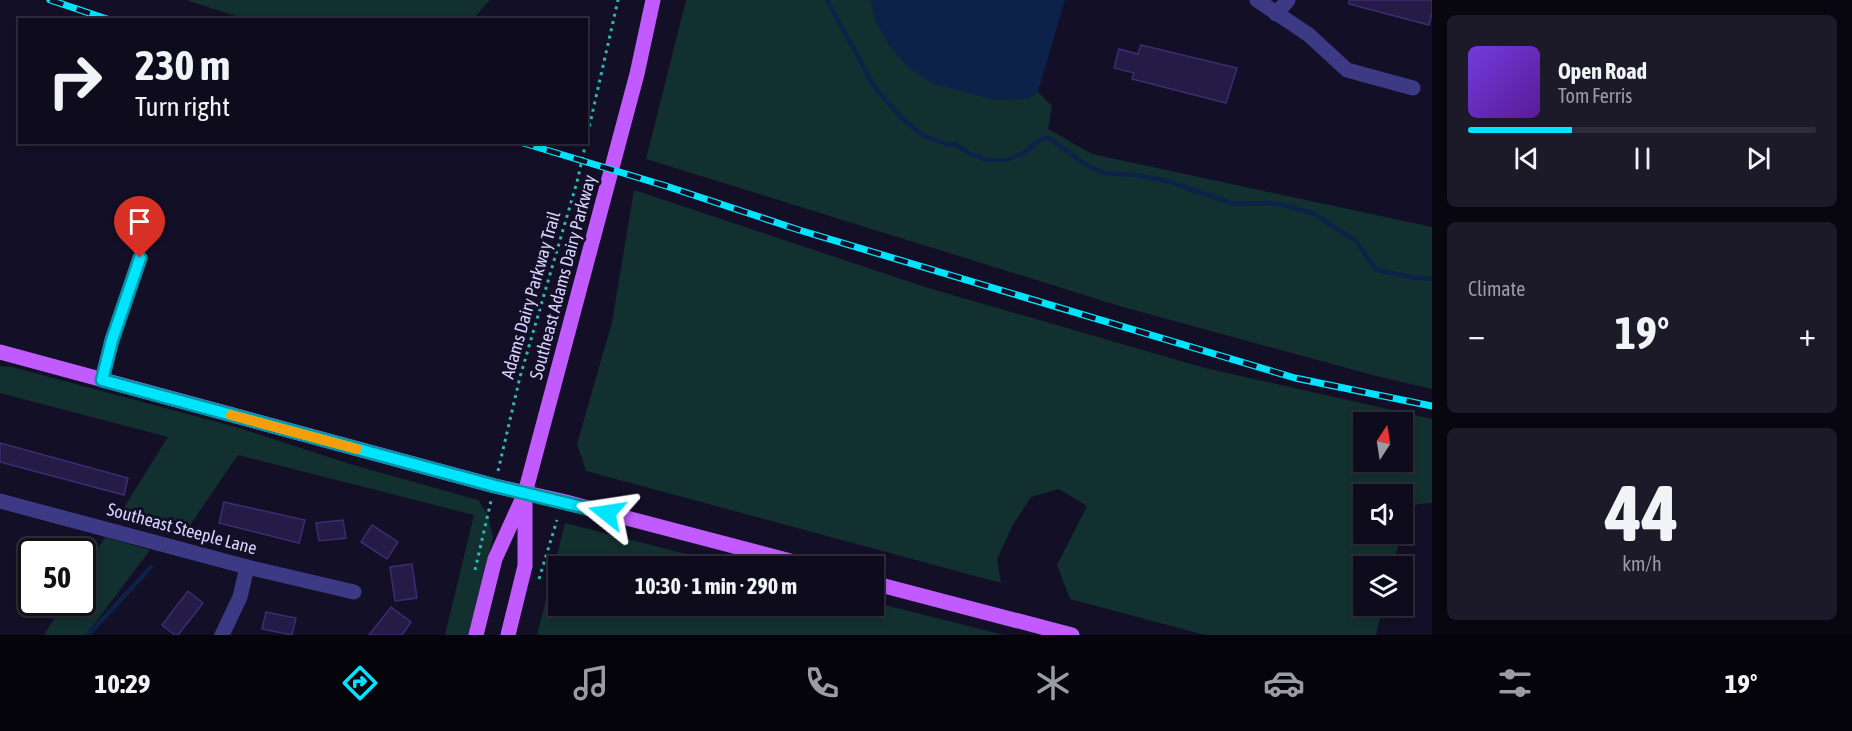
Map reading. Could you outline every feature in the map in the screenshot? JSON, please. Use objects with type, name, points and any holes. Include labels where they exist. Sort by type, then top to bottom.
[{"type":"main road","name":"Southeast Adams Dairy Parkway","points":[[476,635],[495,559],[525,493],[637,74],[653,0]]},
{"type":"main road","points":[[0,352],[525,493],[771,556]]},
{"type":"main road","name":"Southeast Adams Dairy Parkway","points":[[508,635],[525,566],[525,493]]},
{"type":"main road","points":[[884,586],[1072,635]]},
{"type":"street","points":[[1257,0],[1309,35],[1347,70],[1413,88]]},
{"type":"street","points":[[1276,14],[1288,0]]},
{"type":"street","points":[[102,380],[112,340],[140,258]]},
{"type":"street","name":"Southeast Steeple Lane","points":[[0,501],[247,567],[354,592]]},
{"type":"street","points":[[222,635],[240,597],[247,567]]},
{"type":"path","name":"Adams Dairy Parkway Trail","points":[[588,133],[618,0]]},
{"type":"path","name":"Adams Dairy Parkway Trail","points":[[502,455],[520,377],[577,182],[586,144]]},
{"type":"path","points":[[474,573],[488,514]]},
{"type":"green space","points":[[186,0],[490,0],[474,18],[242,18]]},
{"type":"green space","points":[[686,0],[871,0],[876,22],[1027,99],[1038,92],[1052,106],[1048,129],[1092,154],[1432,227],[1432,389],[1123,307],[646,159]]},
{"type":"green space","points":[[634,190],[925,287],[1205,368],[1401,412],[1353,412],[1353,472],[1413,472],[1413,415],[1432,419],[1432,503],[1417,504],[1413,510],[1413,484],[1353,484],[1353,544],[1399,544],[1396,556],[1353,556],[1353,616],[1381,616],[1376,635],[1205,635],[1070,599],[1057,565],[1087,506],[1059,489],[1031,497],[1014,523],[997,559],[1001,583],[586,471],[577,444],[612,322]]},
{"type":"green space","points":[[0,366],[12,367],[236,427],[350,464],[478,500],[488,515],[493,537],[469,635],[445,635],[474,515],[238,455],[182,537],[116,520],[168,437],[0,393]]},
{"type":"green space","points":[[565,523],[694,556],[557,556]]},
{"type":"green space","points":[[105,537],[150,550],[86,635],[44,635],[56,616],[96,616],[96,552]]},
{"type":"green space","points":[[548,591],[548,616],[884,616],[884,605],[1004,635],[537,635]]},
{"type":"water","points":[[871,0],[1065,0],[1038,92],[1027,99],[995,100],[931,83],[909,68],[890,47],[876,22]]},
{"type":"building","points":[[1349,0],[1432,0],[1432,13],[1429,25],[1349,4]]},
{"type":"building","points":[[1141,45],[1237,68],[1226,103],[1132,79],[1134,73],[1114,68],[1119,49],[1138,54]]},
{"type":"building","points":[[0,443],[128,478],[124,495],[0,462]]},
{"type":"building","points":[[224,502],[305,520],[299,543],[219,523]]},
{"type":"building","points":[[343,520],[346,538],[319,541],[316,523]]},
{"type":"building","points":[[372,525],[398,542],[387,559],[361,542]]},
{"type":"building","points":[[412,564],[417,598],[395,601],[390,567]]},
{"type":"building","points":[[188,591],[203,603],[178,635],[175,635],[162,625]]},
{"type":"building","points":[[391,607],[411,622],[402,635],[369,635]]},
{"type":"building","points":[[266,612],[296,618],[292,635],[262,629]]},
{"type":"waterway","points":[[827,0],[875,88],[902,118],[922,135],[947,145],[955,144],[987,160],[1007,160],[1025,152],[1041,139],[1049,138],[1088,166],[1103,173],[1135,175],[1167,181],[1234,204],[1269,203],[1314,214],[1356,241],[1376,270],[1432,279]]},
{"type":"waterway","points":[[88,635],[151,567]]},
{"type":"railway","points":[[50,0],[104,18]]},
{"type":"railway","points":[[527,144],[666,186],[799,230],[1295,378],[1432,406]]},
{"type":"slow traffic","points":[[231,415],[357,449]]},
{"type":"route","points":[[140,258],[112,340],[102,380],[495,486],[607,513]]}]
